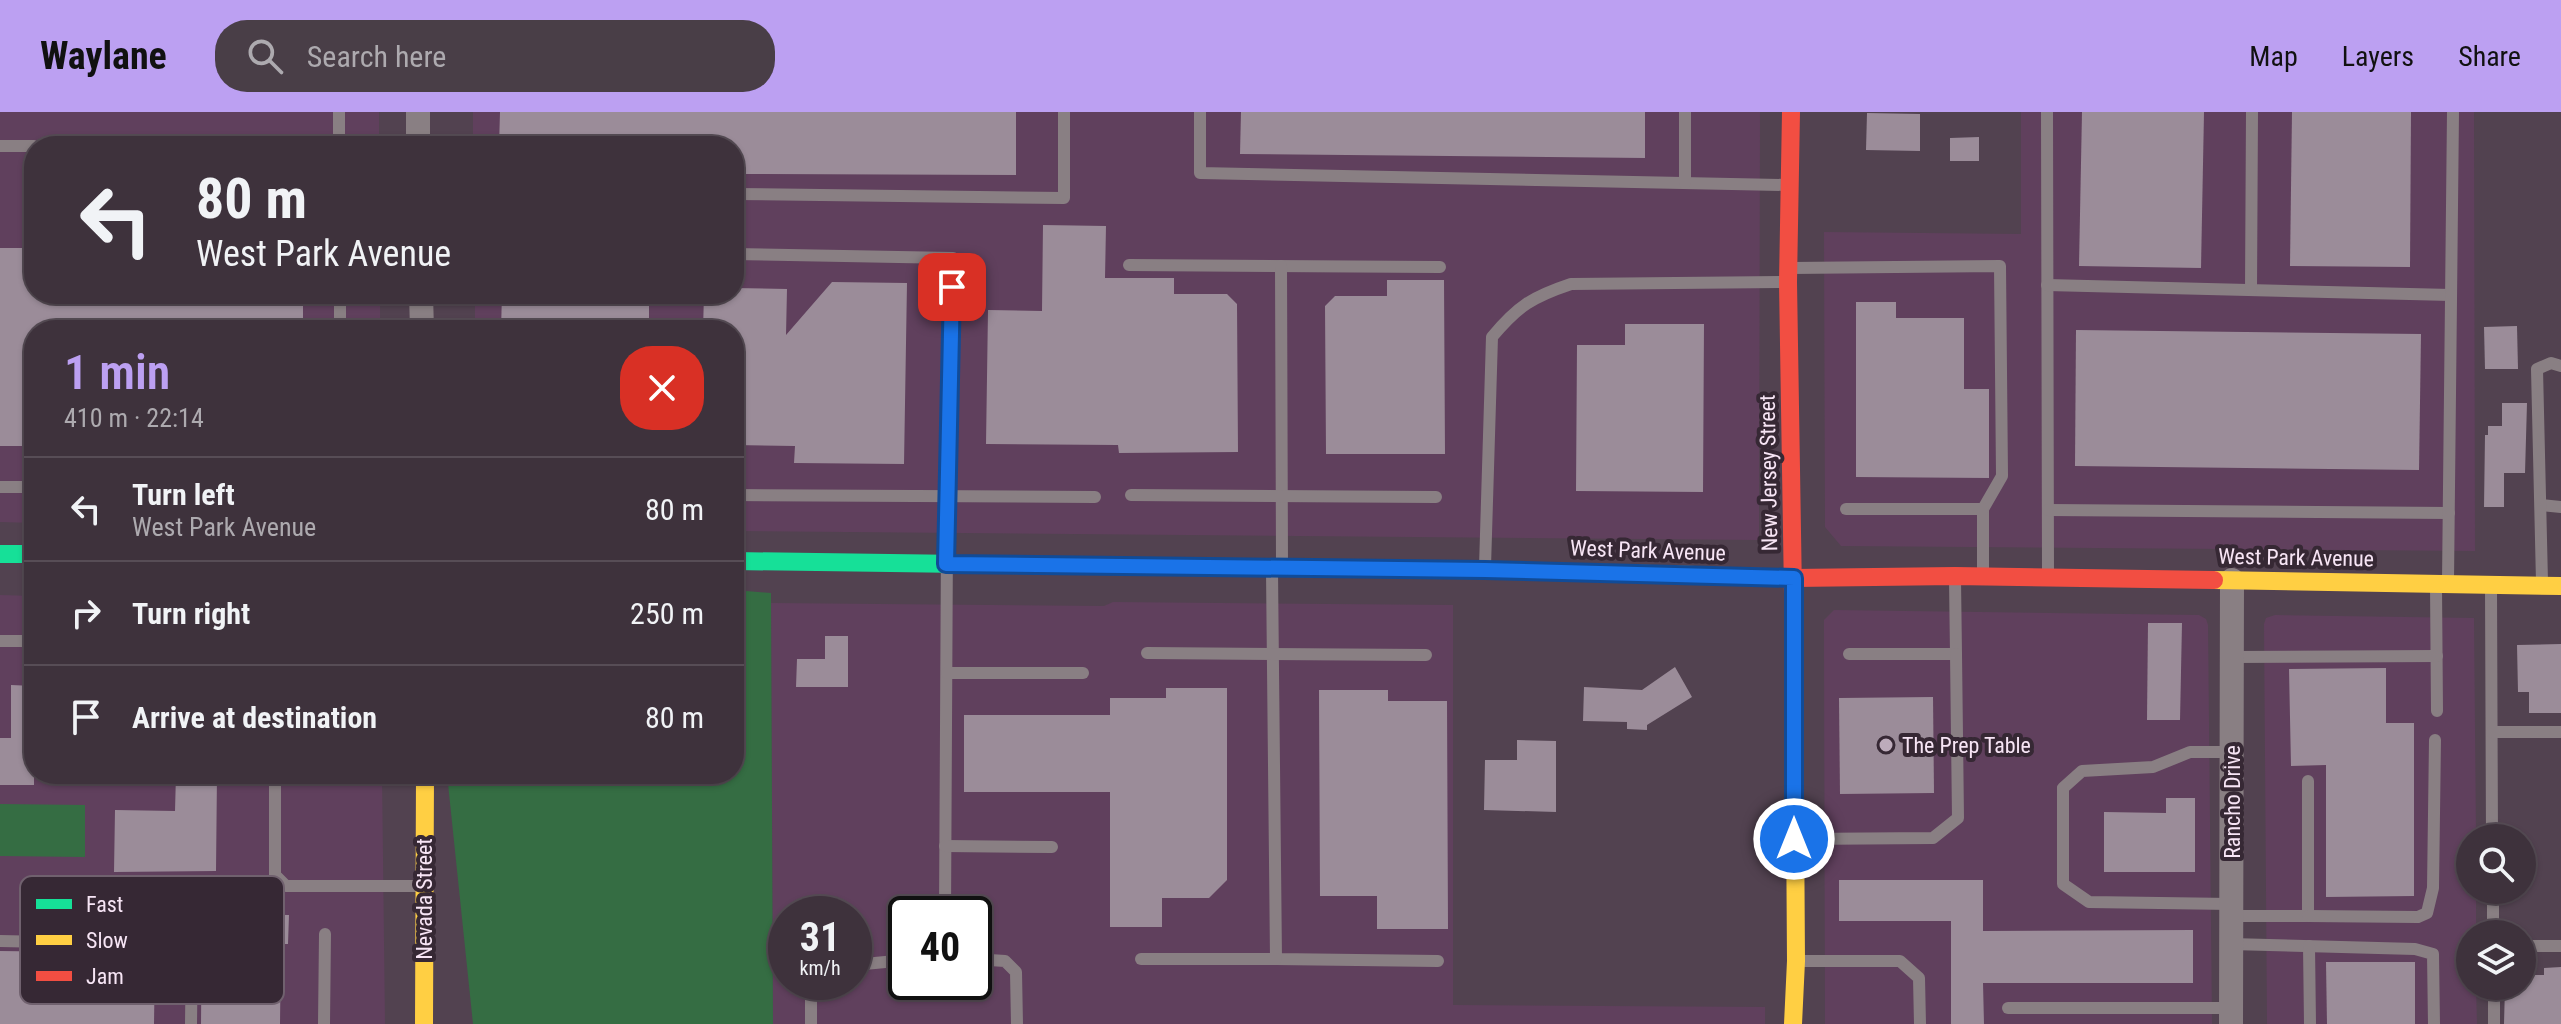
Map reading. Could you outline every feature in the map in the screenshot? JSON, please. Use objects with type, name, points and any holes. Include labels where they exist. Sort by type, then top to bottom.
[{"type":"street","points":[[418,112],[418,136]]},
{"type":"street","name":"New Jersey Street","points":[[1791,112],[1788,275],[1794,578],[1796,961],[1793,1024]]},
{"type":"street","points":[[0,554],[24,554]]},
{"type":"street","name":"West Park Avenue","points":[[744,561],[1485,570],[1794,578],[1983,576],[2552,586]]},
{"type":"street","name":"Rancho Drive","points":[[2231,1016],[2232,580]]},
{"type":"street","name":"Nevada Street","points":[[424,1024],[425,784]]},
{"type":"lane","points":[[339,112],[339,136]]},
{"type":"lane","points":[[744,194],[1064,198],[1064,112]]},
{"type":"lane","points":[[1200,112],[1200,173],[1789,186]]},
{"type":"lane","points":[[1685,112],[1685,183]]},
{"type":"lane","points":[[2047,112],[2048,577]]},
{"type":"lane","points":[[2251,290],[2252,112]]},
{"type":"lane","points":[[2437,711],[2437,656],[2449,513],[2453,112]]},
{"type":"lane","points":[[0,146],[24,146]]},
{"type":"lane","points":[[744,254],[953,258],[946,564],[945,896]]},
{"type":"lane","points":[[1129,265],[1440,267]]},
{"type":"lane","points":[[1276,959],[1273,655],[1282,496],[1281,266]]},
{"type":"lane","points":[[1485,570],[1492,337],[1512,313],[1544,293],[1571,284],[2000,266],[2002,476],[1983,509],[1983,576]]},
{"type":"lane","points":[[2047,285],[2451,295]]},
{"type":"lane","points":[[2552,586],[2541,505],[2537,369],[2551,363],[2561,366]]},
{"type":"lane","points":[[0,487],[24,487]]},
{"type":"lane","points":[[744,495],[1095,497]]},
{"type":"lane","points":[[1131,495],[1436,497]]},
{"type":"lane","points":[[2541,505],[2561,507]]},
{"type":"lane","points":[[1846,509],[1983,509]]},
{"type":"lane","points":[[2048,510],[2449,513]]},
{"type":"lane","points":[[1794,839],[1933,838],[1958,818],[1955,576]]},
{"type":"lane","points":[[2491,586],[2492,824]]},
{"type":"lane","points":[[0,641],[24,641]]},
{"type":"lane","points":[[1147,653],[1426,655]]},
{"type":"lane","points":[[1849,654],[1956,654]]},
{"type":"lane","points":[[2232,657],[2437,656]]},
{"type":"lane","points":[[947,673],[1083,673]]},
{"type":"lane","points":[[2492,732],[2561,732]]},
{"type":"lane","points":[[2232,752],[2190,752],[2153,767],[2082,771],[2063,788],[2063,884],[2089,902],[2308,916],[2418,917],[2427,913],[2433,888],[2435,740]]},
{"type":"lane","points":[[2308,781],[2308,916]]},
{"type":"lane","points":[[275,784],[276,876]]},
{"type":"lane","points":[[945,846],[1052,847]]},
{"type":"lane","points":[[284,884],[423,886]]},
{"type":"lane","points":[[324,1024],[325,934]]},
{"type":"lane","points":[[0,941],[20,941]]},
{"type":"lane","points":[[2231,944],[2415,949],[2433,954],[2434,1024]]},
{"type":"lane","points":[[2309,946],[2310,1024]]},
{"type":"lane","points":[[2536,946],[2561,946]]},
{"type":"lane","points":[[1141,959],[1438,961]]},
{"type":"lane","points":[[992,960],[1005,961],[1016,972],[1017,1024]]},
{"type":"lane","points":[[1796,961],[1900,961],[1919,978],[1920,1024]]},
{"type":"lane","points":[[811,1000],[811,1024]]},
{"type":"lane","points":[[2494,1000],[2494,1024]]},
{"type":"lane","points":[[191,1004],[191,1024]]},
{"type":"lane","points":[[2008,1008],[2231,1016]]},
{"type":"shaded area","points":[[0,112],[379,112],[379,136],[24,136],[24,304],[380,304],[380,320],[24,320],[24,523],[0,522]]},
{"type":"shaded area","points":[[473,112],[1760,112],[1759,540],[744,531],[744,320],[475,320],[475,304],[744,304],[744,136],[473,136]]},
{"type":"shaded area","points":[[2021,112],[2474,112],[2475,551],[1841,546],[1825,527],[1824,232],[2021,234]]},
{"type":"shaded area","points":[[0,595],[24,596],[24,784],[382,784],[385,1024],[0,1024]]},
{"type":"shaded area","points":[[771,603],[1453,605],[1453,1005],[1765,1007],[1765,1024],[773,1024],[773,1000],[872,1000],[872,896],[772,896]]},
{"type":"shaded area","points":[[1834,610],[2199,615],[2206,619],[2212,1024],[1825,1024],[1824,620]]},
{"type":"shaded area","points":[[2275,615],[2474,618],[2476,824],[2456,824],[2456,904],[2476,904],[2476,920],[2456,920],[2456,1000],[2476,1000],[2477,1024],[2267,1024],[2266,618]]},
{"type":"green space","points":[[744,591],[771,593],[772,896],[768,896],[768,1000],[773,1000],[773,1024],[473,1024],[448,784],[744,784]]},
{"type":"green space","points":[[0,804],[85,805],[85,857],[0,856]]},
{"type":"building","points":[[500,112],[1016,112],[1016,175],[744,174],[744,136],[499,136]]},
{"type":"building","points":[[1241,112],[1645,112],[1645,158],[1240,154]]},
{"type":"building","points":[[2082,112],[2204,112],[2201,268],[2079,266]]},
{"type":"building","points":[[2292,112],[2411,112],[2410,267],[2290,266]]},
{"type":"building","points":[[1867,113],[1920,114],[1920,151],[1866,150]]},
{"type":"building","points":[[1979,137],[1979,161],[1950,161],[1950,138]]},
{"type":"building","points":[[1043,225],[1106,226],[1105,278],[1174,278],[1174,294],[1227,294],[1237,304],[1238,452],[1119,453],[1118,445],[986,444],[988,310],[1042,311]]},
{"type":"building","points":[[0,248],[24,248],[24,304],[303,304],[303,320],[24,320],[24,446],[0,446]]},
{"type":"building","points":[[1387,280],[1444,280],[1445,454],[1326,454],[1325,306],[1335,296],[1387,296]]},
{"type":"building","points":[[832,282],[907,283],[904,464],[794,463],[795,446],[744,445],[744,320],[703,320],[704,304],[744,304],[744,288],[787,289],[786,335]]},
{"type":"building","points":[[1856,302],[1896,302],[1896,318],[1964,318],[1964,389],[1989,389],[1989,478],[1856,477]]},
{"type":"building","points":[[502,304],[649,304],[649,320],[501,320]]},
{"type":"building","points":[[1625,324],[1704,324],[1703,492],[1576,491],[1577,345],[1625,345]]},
{"type":"building","points":[[2517,326],[2518,369],[2485,369],[2484,327]]},
{"type":"building","points":[[2076,330],[2421,334],[2419,470],[2075,466]]},
{"type":"building","points":[[2502,403],[2527,403],[2525,473],[2504,473],[2504,507],[2484,507],[2485,435],[2488,435],[2488,426],[2502,426]]},
{"type":"building","points":[[2148,623],[2182,623],[2180,720],[2147,720]]},
{"type":"building","points":[[825,636],[848,636],[848,687],[796,687],[797,659],[825,659]]},
{"type":"building","points":[[2561,644],[2561,713],[2529,713],[2529,692],[2518,692],[2517,645]]},
{"type":"building","points":[[1675,667],[1692,697],[1647,725],[1647,730],[1627,729],[1627,722],[1583,721],[1584,687],[1642,690]]},
{"type":"building","points":[[2386,668],[2386,723],[2414,723],[2414,896],[2326,897],[2326,765],[2291,766],[2289,669]]},
{"type":"building","points":[[11,685],[24,686],[24,784],[34,785],[0,785],[0,738],[11,738]]},
{"type":"building","points":[[1166,688],[1227,688],[1227,880],[1209,898],[1162,898],[1162,927],[1110,927],[1110,792],[964,792],[964,715],[1110,715],[1110,698],[1166,698]]},
{"type":"building","points":[[1319,690],[1388,690],[1388,701],[1447,701],[1448,929],[1377,929],[1377,896],[1320,896]]},
{"type":"building","name":"The Prep Table","points":[[1933,697],[1934,793],[1840,794],[1839,698]]},
{"type":"building","points":[[1517,740],[1556,741],[1556,812],[1484,810],[1485,760],[1517,760]]},
{"type":"building","points":[[176,784],[217,784],[216,871],[114,872],[115,810],[175,811]]},
{"type":"building","points":[[2166,798],[2195,798],[2195,872],[2104,872],[2104,812],[2166,813]]},
{"type":"building","points":[[1839,880],[1983,880],[1983,931],[2193,930],[2193,983],[1983,983],[1984,1024],[1951,1024],[1951,921],[1839,921]]},
{"type":"building","points":[[284,915],[289,915],[288,944],[284,944]]},
{"type":"building","points":[[0,951],[20,951],[20,1004],[154,1004],[154,1024],[0,1024]]},
{"type":"building","points":[[2326,962],[2415,962],[2415,1024],[2327,1024]]},
{"type":"building","points":[[2561,967],[2561,1024],[2504,1024],[2505,1000],[2536,1000],[2536,975],[2544,975],[2544,968]]},
{"type":"building","points":[[201,1004],[280,1004],[280,1024],[201,1024]]},
{"type":"traffic: fast","points":[[0,554],[24,554]]},
{"type":"traffic: fast","points":[[744,561],[1112,566]]},
{"type":"traffic: slow","points":[[1112,566],[1695,575]]},
{"type":"traffic: slow","points":[[2214,580],[2561,586]]},
{"type":"traffic: slow","points":[[1793,1024],[1796,961],[1794,656]]},
{"type":"traffic: slow","points":[[424,1024],[425,784]]},
{"type":"traffic: jam","points":[[1791,112],[1788,282],[1794,656]]},
{"type":"traffic: jam","points":[[1695,575],[2214,580]]},
{"type":"place","name":"The Prep Table","points":[[1886,745]]},
{"type":"route","points":[[952,287],[946,564],[1485,570],[1794,578],[1794,839]]}]
